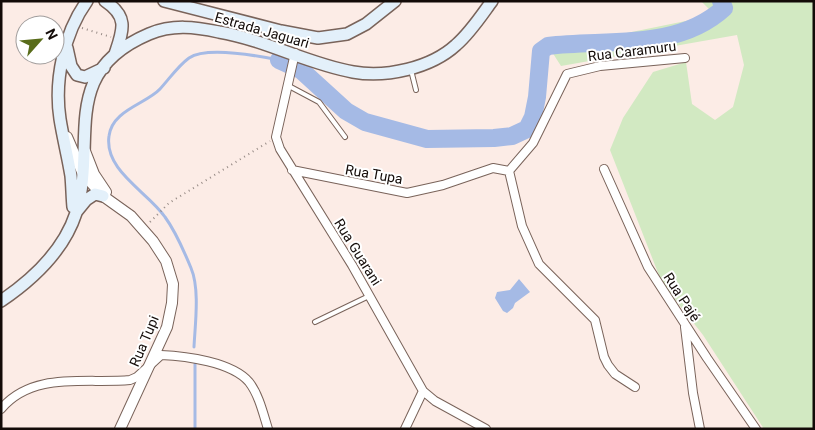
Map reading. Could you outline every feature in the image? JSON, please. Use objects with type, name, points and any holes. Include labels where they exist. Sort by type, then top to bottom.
[{"type":"main road","points":[[75,216],[71,176],[60,118],[60,69],[73,25],[87,1]]},
{"type":"main road","points":[[105,1],[115,9],[121,18],[120,40],[115,54]]},
{"type":"main road","points":[[164,1],[300,35],[331,38],[347,34],[366,24],[395,1]]},
{"type":"main road","name":"Estrada Jaguari","points":[[75,216],[83,174],[84,126],[87,100],[104,68],[115,54],[143,37],[165,29],[191,27],[239,36],[295,57],[354,72],[398,71],[411,68],[443,55],[455,46],[492,1]]},
{"type":"main road","points":[[239,36],[243,20]]},
{"type":"main road","points":[[67,43],[71,66],[77,75],[85,77],[104,68]]},
{"type":"main road","points":[[1,301],[45,264],[67,234],[75,216],[86,200],[94,194],[103,196]]},
{"type":"street","points":[[276,137],[295,57]]},
{"type":"street","name":"Rua Caramuru","points":[[509,171],[533,142],[567,74],[600,66],[685,58]]},
{"type":"street","name":"Rua Tupi","points":[[60,118],[83,174],[103,196],[131,216],[166,261],[173,284],[172,303],[167,327],[120,429]]},
{"type":"street","name":"Rua Guarani","points":[[276,137],[292,170],[370,296],[424,391],[436,402],[486,429]]},
{"type":"street","points":[[85,149],[94,174],[104,190],[118,205]]},
{"type":"street","name":"Rua Tupa","points":[[292,170],[407,193],[443,185],[494,168],[509,171]]},
{"type":"street","name":"Rua Pajé","points":[[604,169],[648,267],[756,429]]},
{"type":"street","points":[[509,171],[522,226],[536,259],[548,275],[595,320],[604,357],[608,365],[615,374],[635,388]]},
{"type":"street","points":[[685,325],[693,393],[700,429]]},
{"type":"street","points":[[1,409],[16,394],[39,384],[130,380],[137,377],[161,355],[216,363],[236,372],[247,380],[254,390],[268,429]]},
{"type":"street","points":[[404,429],[424,391]]},
{"type":"lane","points":[[411,68],[416,90]]},
{"type":"lane","points":[[288,85],[319,102],[345,137]]},
{"type":"lane","points":[[315,322],[370,296]]},
{"type":"path","points":[[73,25],[120,40]]},
{"type":"path","points":[[155,217],[169,203],[276,137]]},
{"type":"green space","points":[[701,1],[814,1],[814,429],[764,429],[703,335],[662,283],[610,150],[623,118],[653,72],[686,62],[692,104],[715,120],[733,107],[744,65],[737,35],[561,66],[552,52],[563,46],[715,15]]},
{"type":"water","points":[[519,279],[530,292],[515,303],[513,308],[507,313],[503,311],[495,298],[497,292],[510,290]]},
{"type":"waterway","points":[[279,60],[301,70],[346,111],[365,122],[427,139],[512,136],[527,129],[533,117],[537,97],[541,51],[548,46],[663,37],[685,31],[705,22],[724,8],[721,1]]},
{"type":"waterway","points":[[194,347],[196,296],[191,268],[183,248],[165,217],[129,180],[113,160],[109,149],[111,127],[130,108],[160,89],[185,61],[197,54],[220,52],[279,60]]},
{"type":"waterway","points":[[195,364],[195,429]]}]
